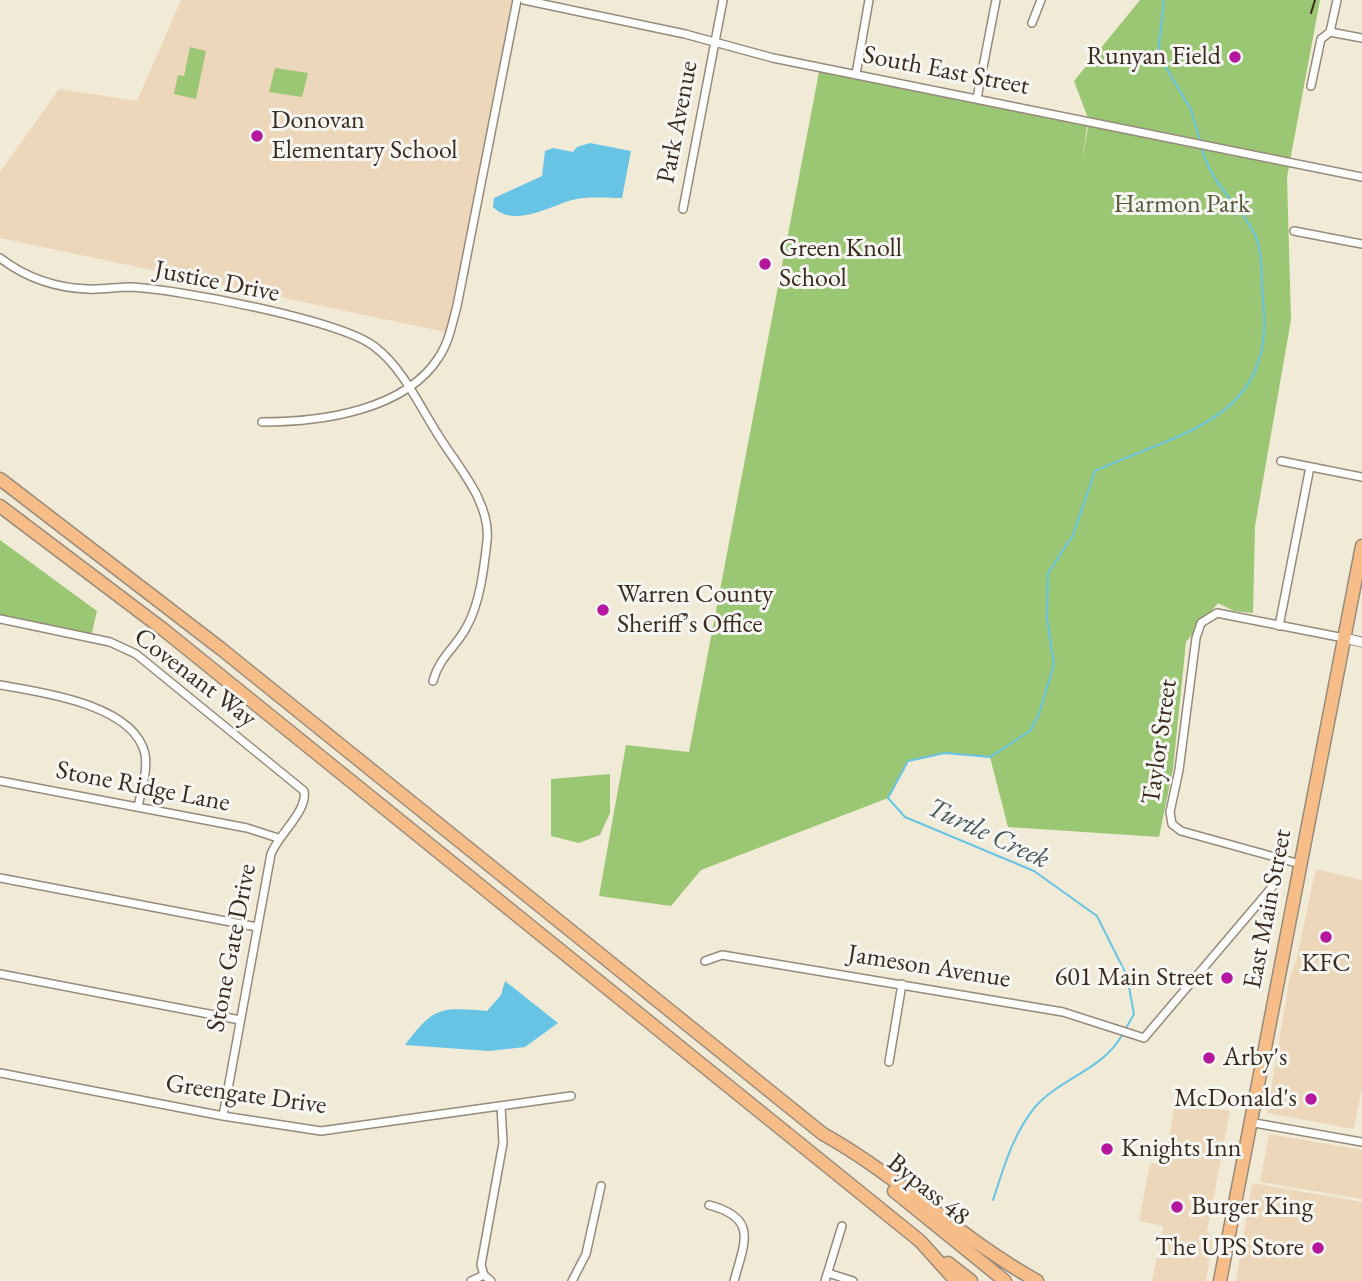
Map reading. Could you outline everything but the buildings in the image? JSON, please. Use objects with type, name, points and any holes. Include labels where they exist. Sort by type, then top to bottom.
[{"type":"main road","points":[[0,479],[200,632],[823,1135],[857,1153],[987,1252],[1037,1281]]},
{"type":"main road","points":[[0,506],[174,639],[920,1241],[956,1281]]},
{"type":"main road","name":"East Main Street","points":[[1220,1281],[1362,546]]},
{"type":"main road","name":"Bypass 48","points":[[823,1135],[1005,1281]]},
{"type":"main road","name":"Bypass 48","points":[[920,1241],[971,1281]]},
{"type":"street","points":[[262,422],[319,417],[351,410],[408,388],[433,366],[450,332],[517,0]]},
{"type":"street","name":"South East Street","points":[[524,0],[856,74],[1362,177]]},
{"type":"street","name":"Park Avenue","points":[[683,209],[723,0]]},
{"type":"street","points":[[856,74],[869,0]]},
{"type":"street","points":[[977,98],[996,0]]},
{"type":"street","points":[[1032,23],[1041,0]]},
{"type":"street","points":[[1311,86],[1321,39],[1330,32],[1336,0]]},
{"type":"street","points":[[1330,32],[1362,38]]},
{"type":"street","points":[[1294,230],[1362,244]]},
{"type":"street","name":"Justice Drive","points":[[0,258],[15,269],[42,281],[86,289],[160,289],[325,325],[355,335],[376,348],[408,388],[479,499],[486,520],[487,542],[473,611],[464,631],[438,665],[433,681]]},
{"type":"street","points":[[1281,461],[1362,477]]},
{"type":"street","points":[[1310,467],[1279,626],[1362,642]]},
{"type":"street","name":"Taylor Street","points":[[1279,626],[1222,614],[1206,618],[1196,638],[1179,771],[1170,818],[1181,831],[1300,864]]},
{"type":"street","name":"Covenant Way","points":[[0,619],[110,642],[136,654],[300,785],[305,796]]},
{"type":"street","points":[[0,685],[90,704],[134,735],[145,759],[138,807]]},
{"type":"street","name":"Stone Ridge Lane","points":[[0,781],[247,828],[278,838]]},
{"type":"street","name":"Stone Gate Drive","points":[[223,1116],[271,854],[278,838],[302,806],[305,796]]},
{"type":"street","name":"Jameson Avenue","points":[[705,961],[722,955],[1063,1012],[1144,1038],[1273,886],[1281,860]]},
{"type":"street","points":[[0,878],[257,927]]},
{"type":"street","points":[[0,974],[240,1020]]},
{"type":"street","points":[[889,1062],[902,984]]},
{"type":"street","name":"Greengate Drive","points":[[0,1073],[223,1116],[321,1131],[571,1096]]},
{"type":"street","points":[[491,1281],[484,1275],[482,1255],[503,1143],[501,1106]]},
{"type":"street","points":[[1249,1122],[1362,1142]]},
{"type":"street","points":[[572,1281],[586,1254],[601,1186]]},
{"type":"street","points":[[709,1205],[735,1213],[743,1224],[745,1242],[734,1281]]},
{"type":"street","points":[[842,1226],[827,1277],[852,1281]]},
{"type":"street","points":[[471,1281],[484,1275]]},
{"type":"shaded area","name":"Donovan Elementary School","points":[[181,0],[517,0],[450,333],[0,238],[0,172],[59,89],[137,101]]},
{"type":"shaded area","points":[[1316,869],[1362,880],[1362,1088],[1354,1129],[1267,1113],[1290,976],[1296,961]]},
{"type":"shaded area","points":[[1175,1101],[1230,1111],[1207,1231],[1213,1238],[1206,1281],[1152,1281],[1163,1226],[1139,1221],[1150,1163],[1165,1165]]},
{"type":"shaded area","points":[[1269,1134],[1362,1150],[1362,1199],[1260,1182]]},
{"type":"shaded area","points":[[1252,1183],[1362,1202],[1362,1281],[1236,1281]]},
{"type":"green space","name":"Harmon Park","points":[[1140,0],[1320,0],[1287,177],[1291,320],[1255,526],[1253,613],[1234,611],[1218,603],[1186,642],[1173,769],[1159,837],[1008,827],[990,757],[945,753],[908,761],[888,798],[701,870],[671,906],[599,896],[626,745],[689,752],[820,67],[1088,120],[1082,162],[1089,121],[1074,81]]},
{"type":"green space","points":[[190,47],[206,51],[196,99],[174,94],[178,75],[184,76]]},
{"type":"green space","points":[[275,68],[308,73],[302,97],[269,92]]},
{"type":"green space","points":[[0,540],[97,611],[91,637],[0,619]]},
{"type":"green space","points":[[610,774],[610,813],[600,835],[579,843],[551,836],[551,779]]},
{"type":"water","points":[[590,143],[631,151],[622,198],[578,199],[521,216],[501,213],[493,207],[494,198],[542,176],[545,151],[553,148],[573,152],[577,147]]},
{"type":"water","points":[[505,981],[558,1023],[525,1047],[489,1051],[405,1045],[423,1023],[439,1012],[458,1009],[487,1011],[501,995]]},
{"type":"waterway","name":"Turtle Creek","points":[[1164,0],[1158,54],[1191,110],[1200,140]]},
{"type":"waterway","name":"Turtle Creek","points":[[1125,1030],[1134,1014],[1127,976],[1097,916],[1034,871],[905,817],[888,798],[908,761],[945,753],[990,757],[1030,731],[1039,714],[1054,664],[1047,619],[1048,573],[1073,535],[1095,471],[1190,431],[1217,415],[1239,396],[1255,371],[1263,339],[1258,242],[1248,223],[1213,175],[1202,149]]},
{"type":"waterway","name":"Turtle Creek","points":[[993,1200],[1005,1163],[1027,1117],[1045,1097],[1104,1057],[1122,1035]]},
{"type":"railway","points":[[1311,13],[1315,0]]},
{"type":"place","name":"Runyan Field","points":[[1235,57]]},
{"type":"place","name":"Donovan Elementary School","points":[[257,136]]},
{"type":"place","name":"Green Knoll School","points":[[765,264]]},
{"type":"place","name":"Warren County Sheriff’s Office","points":[[603,610]]},
{"type":"place","name":"KFC","points":[[1326,937]]},
{"type":"place","name":"601 Main Street","points":[[1227,978]]},
{"type":"place","name":"Arby's","points":[[1209,1058]]},
{"type":"place","name":"McDonald's","points":[[1311,1099]]},
{"type":"place","name":"Knights Inn","points":[[1107,1149]]},
{"type":"place","name":"Burger King","points":[[1177,1207]]},
{"type":"place","name":"The UPS Store","points":[[1318,1248]]}]
